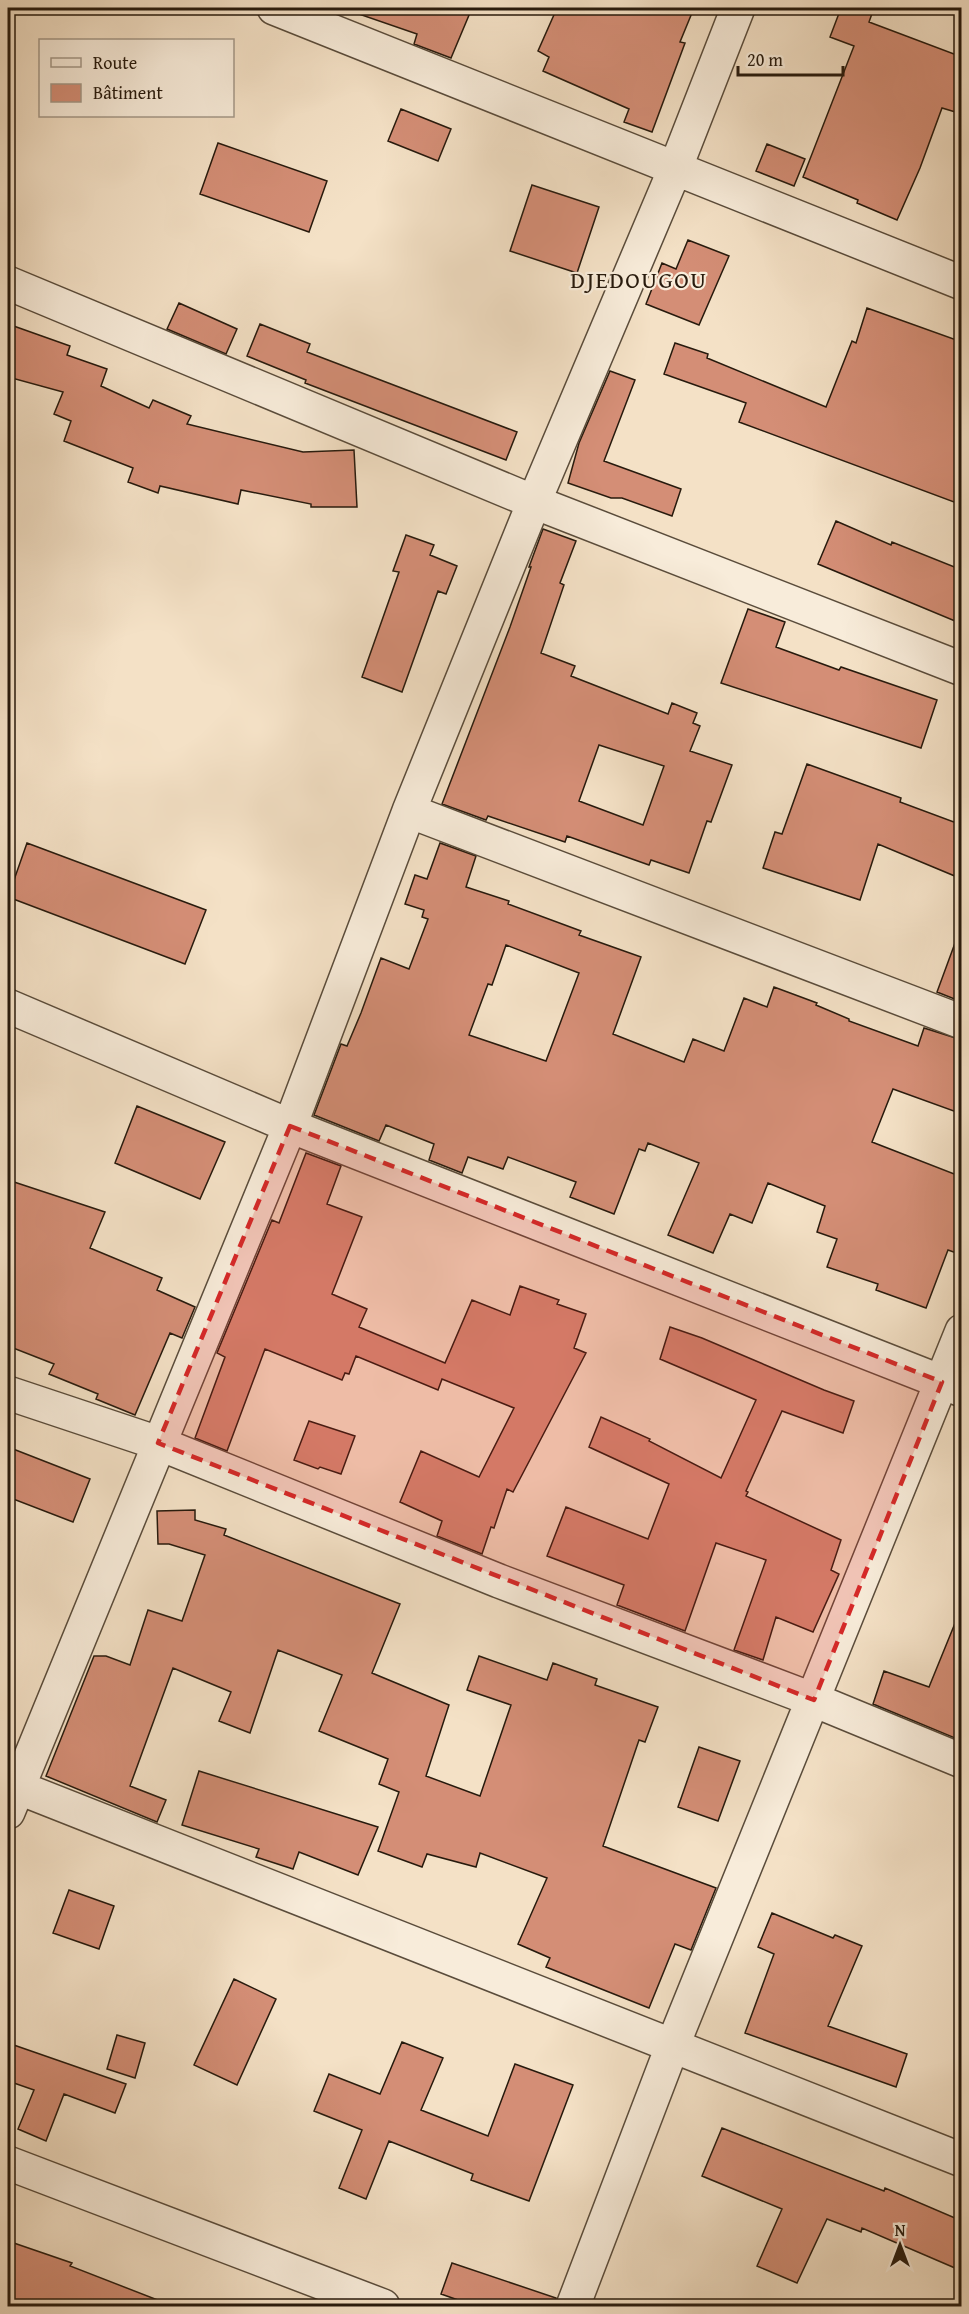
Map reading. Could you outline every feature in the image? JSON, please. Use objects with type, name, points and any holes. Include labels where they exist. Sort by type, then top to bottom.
[{"type":"street","points":[[274,8],[962,283]]},
{"type":"street","points":[[738,8],[675,169],[534,502],[410,811],[290,1126],[12,1800],[672,2047],[962,2160]]},
{"type":"street","points":[[8,283],[534,502],[962,669]]},
{"type":"street","points":[[410,811],[962,1022]]},
{"type":"street","points":[[8,1006],[290,1126],[952,1386]]},
{"type":"street","points":[[573,2307],[672,2047],[814,1700],[952,1386],[962,1331]]},
{"type":"street","points":[[8,1393],[158,1443],[499,1581],[814,1700],[962,1761]]},
{"type":"street","points":[[8,2163],[383,2307]]},
{"type":"highlighted area","points":[[290,1126],[942,1382],[814,1700],[158,1443]]},
{"type":"building","points":[[353,8],[472,8],[451,58],[414,44],[417,34],[353,12]]},
{"type":"building","points":[[557,8],[694,8],[680,42],[685,43],[652,132],[624,122],[629,109],[543,71],[549,57],[538,51]]},
{"type":"building","points":[[841,8],[874,8],[869,22],[962,57],[962,114],[942,108],[920,168],[897,220],[857,203],[858,200],[803,177],[854,46],[830,37]]},
{"type":"building","points":[[401,109],[451,129],[438,161],[388,141]]},
{"type":"building","points":[[218,143],[327,181],[309,232],[200,194]]},
{"type":"building","points":[[767,144],[805,159],[794,186],[756,171]]},
{"type":"building","points":[[532,185],[599,207],[577,273],[510,251]]},
{"type":"building","points":[[688,240],[729,256],[699,325],[646,304],[662,263],[676,269]]},
{"type":"building","points":[[179,303],[237,329],[226,354],[167,329]]},
{"type":"building","points":[[867,308],[962,342],[962,505],[739,422],[746,403],[664,374],[675,343],[708,354],[707,358],[826,407],[852,341],[856,343]]},
{"type":"building","points":[[8,324],[70,346],[67,355],[107,369],[101,386],[149,408],[153,400],[191,416],[187,424],[303,452],[354,450],[357,507],[311,507],[311,504],[241,490],[238,504],[160,486],[158,493],[128,482],[133,468],[64,441],[71,421],[54,414],[63,392],[8,377]]},
{"type":"building","points":[[260,324],[310,344],[307,352],[517,432],[506,460],[305,383],[306,380],[247,356]]},
{"type":"building","points":[[610,371],[635,380],[604,461],[681,489],[672,516],[622,498],[611,498],[568,483],[579,443]]},
{"type":"building","points":[[836,521],[891,545],[892,542],[962,570],[962,604],[955,621],[818,564]]},
{"type":"building","points":[[543,529],[576,541],[560,583],[564,585],[541,653],[575,666],[571,676],[668,714],[672,703],[697,713],[693,723],[700,726],[690,751],[732,765],[711,822],[707,821],[689,873],[651,860],[649,865],[567,836],[565,842],[488,816],[486,820],[442,804],[510,627],[531,567],[529,567]],"holes":[[[599,745],[664,766],[643,825],[579,801]]]},
{"type":"building","points":[[406,535],[434,545],[430,555],[457,566],[446,594],[438,591],[402,692],[362,677],[399,572],[393,571]]},
{"type":"building","points":[[748,609],[785,622],[776,647],[839,670],[841,667],[937,700],[921,748],[721,683]]},
{"type":"building","points":[[807,764],[901,798],[900,802],[962,825],[962,879],[878,844],[860,900],[763,868],[775,832],[782,834]]},
{"type":"building","points":[[27,843],[206,910],[185,964],[8,897]]},
{"type":"building","points":[[440,843],[476,856],[466,887],[509,901],[508,904],[581,931],[579,935],[641,957],[613,1034],[684,1062],[693,1039],[724,1051],[744,998],[767,1007],[774,987],[817,1003],[816,1005],[849,1021],[918,1046],[924,1028],[962,1040],[962,1114],[893,1089],[872,1142],[962,1177],[962,1255],[948,1250],[926,1308],[876,1290],[878,1284],[827,1267],[837,1239],[817,1232],[825,1206],[768,1183],[752,1223],[730,1214],[713,1253],[668,1235],[699,1163],[648,1143],[645,1151],[639,1149],[614,1214],[570,1197],[576,1182],[508,1157],[503,1169],[468,1157],[462,1173],[429,1160],[434,1144],[386,1125],[379,1141],[314,1115],[341,1044],[347,1046],[381,958],[409,969],[428,919],[422,917],[424,910],[405,904],[415,875],[427,879]],"holes":[[[506,945],[579,973],[546,1061],[469,1035],[488,984],[492,985]]]},
{"type":"building","points":[[958,935],[962,936],[962,1002],[937,992]]},
{"type":"building","points":[[137,1106],[225,1142],[200,1199],[115,1163]]},
{"type":"building","points":[[306,1153],[341,1166],[327,1204],[362,1217],[332,1294],[367,1309],[359,1327],[445,1363],[472,1300],[510,1315],[520,1286],[559,1300],[557,1304],[586,1314],[574,1348],[586,1353],[513,1492],[507,1489],[494,1528],[491,1527],[482,1554],[437,1536],[442,1521],[400,1502],[421,1451],[479,1477],[514,1408],[442,1379],[438,1390],[356,1356],[349,1374],[345,1373],[342,1380],[265,1349],[227,1451],[195,1438],[225,1357],[217,1353],[272,1220],[279,1223]]},
{"type":"building","points":[[8,1180],[105,1212],[90,1248],[162,1278],[157,1290],[195,1307],[182,1338],[170,1333],[135,1415],[96,1399],[98,1394],[49,1374],[54,1364],[8,1346]]},
{"type":"building","points":[[670,1327],[854,1401],[843,1433],[782,1411],[746,1491],[748,1492],[746,1496],[841,1540],[831,1570],[839,1574],[813,1632],[776,1617],[763,1660],[734,1650],[766,1560],[716,1543],[685,1631],[617,1605],[624,1585],[547,1556],[566,1507],[648,1539],[669,1484],[589,1447],[601,1417],[650,1439],[649,1441],[721,1478],[756,1400],[660,1359]]},
{"type":"building","points":[[309,1421],[355,1436],[341,1474],[294,1460]]},
{"type":"building","points":[[8,1447],[90,1479],[73,1522],[8,1497]]},
{"type":"building","points":[[195,1510],[195,1520],[226,1529],[224,1535],[400,1604],[372,1673],[449,1705],[426,1776],[480,1796],[511,1705],[467,1690],[479,1656],[547,1680],[553,1663],[597,1679],[595,1685],[658,1707],[645,1742],[639,1740],[603,1846],[716,1888],[691,1950],[675,1944],[649,2008],[546,1967],[550,1958],[518,1944],[547,1878],[480,1853],[476,1867],[427,1854],[422,1867],[378,1851],[399,1792],[379,1784],[388,1759],[319,1731],[342,1675],[278,1650],[250,1733],[219,1721],[231,1692],[173,1668],[130,1786],[166,1800],[157,1822],[46,1776],[94,1656],[106,1656],[130,1665],[148,1610],[182,1621],[205,1555],[169,1544],[158,1544],[157,1511]]},
{"type":"building","points":[[960,1611],[962,1611],[962,1741],[873,1704],[884,1671],[929,1687]]},
{"type":"building","points":[[699,1747],[740,1761],[718,1821],[678,1807]]},
{"type":"building","points":[[199,1771],[378,1827],[358,1875],[299,1852],[293,1869],[256,1857],[259,1849],[182,1825]]},
{"type":"building","points":[[69,1890],[114,1906],[99,1949],[53,1933]]},
{"type":"building","points":[[772,1913],[833,1938],[835,1935],[862,1946],[828,2026],[907,2054],[896,2087],[745,2033],[774,1954],[758,1947]]},
{"type":"building","points":[[234,1979],[276,1999],[237,2085],[194,2065]]},
{"type":"building","points":[[117,2035],[145,2043],[135,2078],[107,2069]]},
{"type":"building","points":[[402,2042],[443,2058],[421,2110],[488,2136],[515,2064],[573,2085],[529,2201],[471,2180],[473,2174],[389,2141],[366,2199],[339,2188],[362,2130],[314,2111],[329,2074],[380,2094]]},
{"type":"building","points":[[8,2043],[126,2084],[115,2113],[64,2094],[46,2141],[18,2129],[34,2090],[8,2081]]},
{"type":"building","points":[[722,2128],[884,2191],[885,2188],[962,2221],[962,2271],[862,2228],[861,2232],[827,2219],[797,2283],[757,2266],[782,2209],[702,2176]]},
{"type":"building","points":[[8,2241],[72,2263],[70,2266],[168,2304],[168,2307],[8,2307]]},
{"type":"building","points":[[452,2263],[556,2298],[555,2307],[478,2307],[441,2294]]},
{"type":"district","name":"DJEDOUGOU","points":[[639,280]]}]
